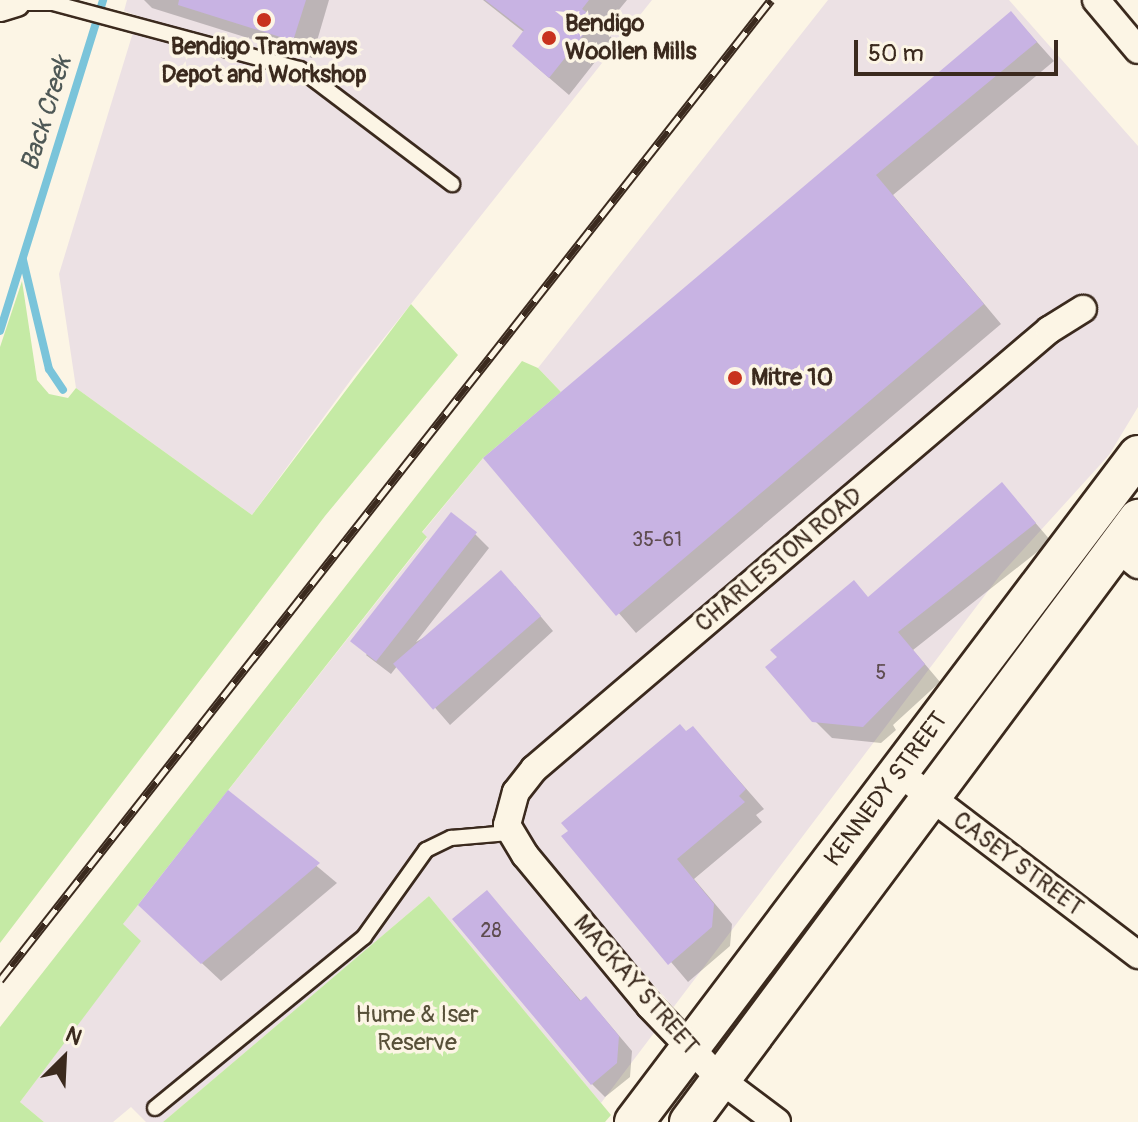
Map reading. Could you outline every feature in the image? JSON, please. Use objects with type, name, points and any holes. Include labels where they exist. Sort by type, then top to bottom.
[{"type":"street","points":[[1096,0],[1138,50]]},
{"type":"street","name":"CHARLESTON ROAD","points":[[509,833],[508,817],[516,792],[534,769],[1049,330],[1083,309]]},
{"type":"street","name":"KENNEDY STREET","points":[[634,1122],[1138,455]]},
{"type":"street","name":"KENNEDY STREET","points":[[689,1122],[844,918],[927,796],[1131,544]]},
{"type":"street","name":"CASEY STREET","points":[[898,772],[1138,955]]},
{"type":"street","name":"MACKAY STREET","points":[[509,833],[631,985],[721,1080],[777,1122]]},
{"type":"lane","points":[[8,5],[66,6],[140,23],[300,69],[452,184]]},
{"type":"lane","points":[[155,1108],[364,937],[426,850],[451,838],[509,833]]},
{"type":"shaded area","points":[[127,0],[652,0],[353,377],[252,515],[76,388],[59,274],[138,16],[124,11]]},
{"type":"shaded area","points":[[828,0],[1009,0],[1138,146],[1138,407],[1109,455],[1001,574],[601,1103],[429,896],[163,1122],[146,1122],[131,1107],[113,1122],[44,1122],[20,1102],[140,941],[122,925],[427,538],[422,533],[483,458],[561,392],[538,368]]},
{"type":"green space","points":[[22,281],[37,380],[49,394],[68,398],[76,388],[252,515],[411,304],[458,355],[325,516],[0,943],[0,347]]},
{"type":"green space","points":[[522,361],[538,368],[561,392],[483,458],[422,532],[427,537],[123,924],[141,941],[20,1102],[44,1122],[0,1122],[0,1027]]},
{"type":"green space","name":"Hume & Iser Reserve","points":[[429,896],[611,1115],[605,1122],[163,1122]]},
{"type":"building","name":"Bendigo Tramways Depot and Workshop","points":[[179,0],[306,0],[293,41],[178,5]]},
{"type":"building","name":"Bendigo Woollen Mills","points":[[485,0],[589,0],[582,9],[596,19],[549,78],[512,46],[524,30]]},
{"type":"building","name":"Mitre 10","points":[[1011,11],[1037,42],[876,175],[984,304],[616,616],[483,458]]},
{"type":"building","points":[[1002,482],[1036,523],[898,632],[925,664],[863,727],[812,722],[765,667],[777,657],[770,650],[854,580],[868,597]]},
{"type":"building","points":[[451,512],[477,532],[376,662],[350,641]]},
{"type":"building","points":[[501,570],[541,616],[433,710],[393,664]]},
{"type":"building","points":[[680,724],[686,731],[693,726],[746,789],[739,796],[745,802],[677,859],[714,904],[712,927],[668,965],[561,836],[568,831],[561,823]]},
{"type":"building","points":[[228,790],[320,863],[201,964],[138,905]]},
{"type":"building","points":[[487,890],[580,1001],[586,996],[619,1036],[617,1063],[591,1085],[452,919]]},
{"type":"waterway","name":"Back Creek","points":[[0,331],[103,0]]},
{"type":"waterway","points":[[23,260],[49,369],[63,390]]},
{"type":"railway","points":[[0,980],[771,0]]},
{"type":"place","name":"Bendigo Tramways Depot and Workshop","points":[[264,20]]},
{"type":"place","name":"Bendigo Woollen Mills","points":[[549,38]]},
{"type":"place","name":"Mitre 10","points":[[735,378]]}]
